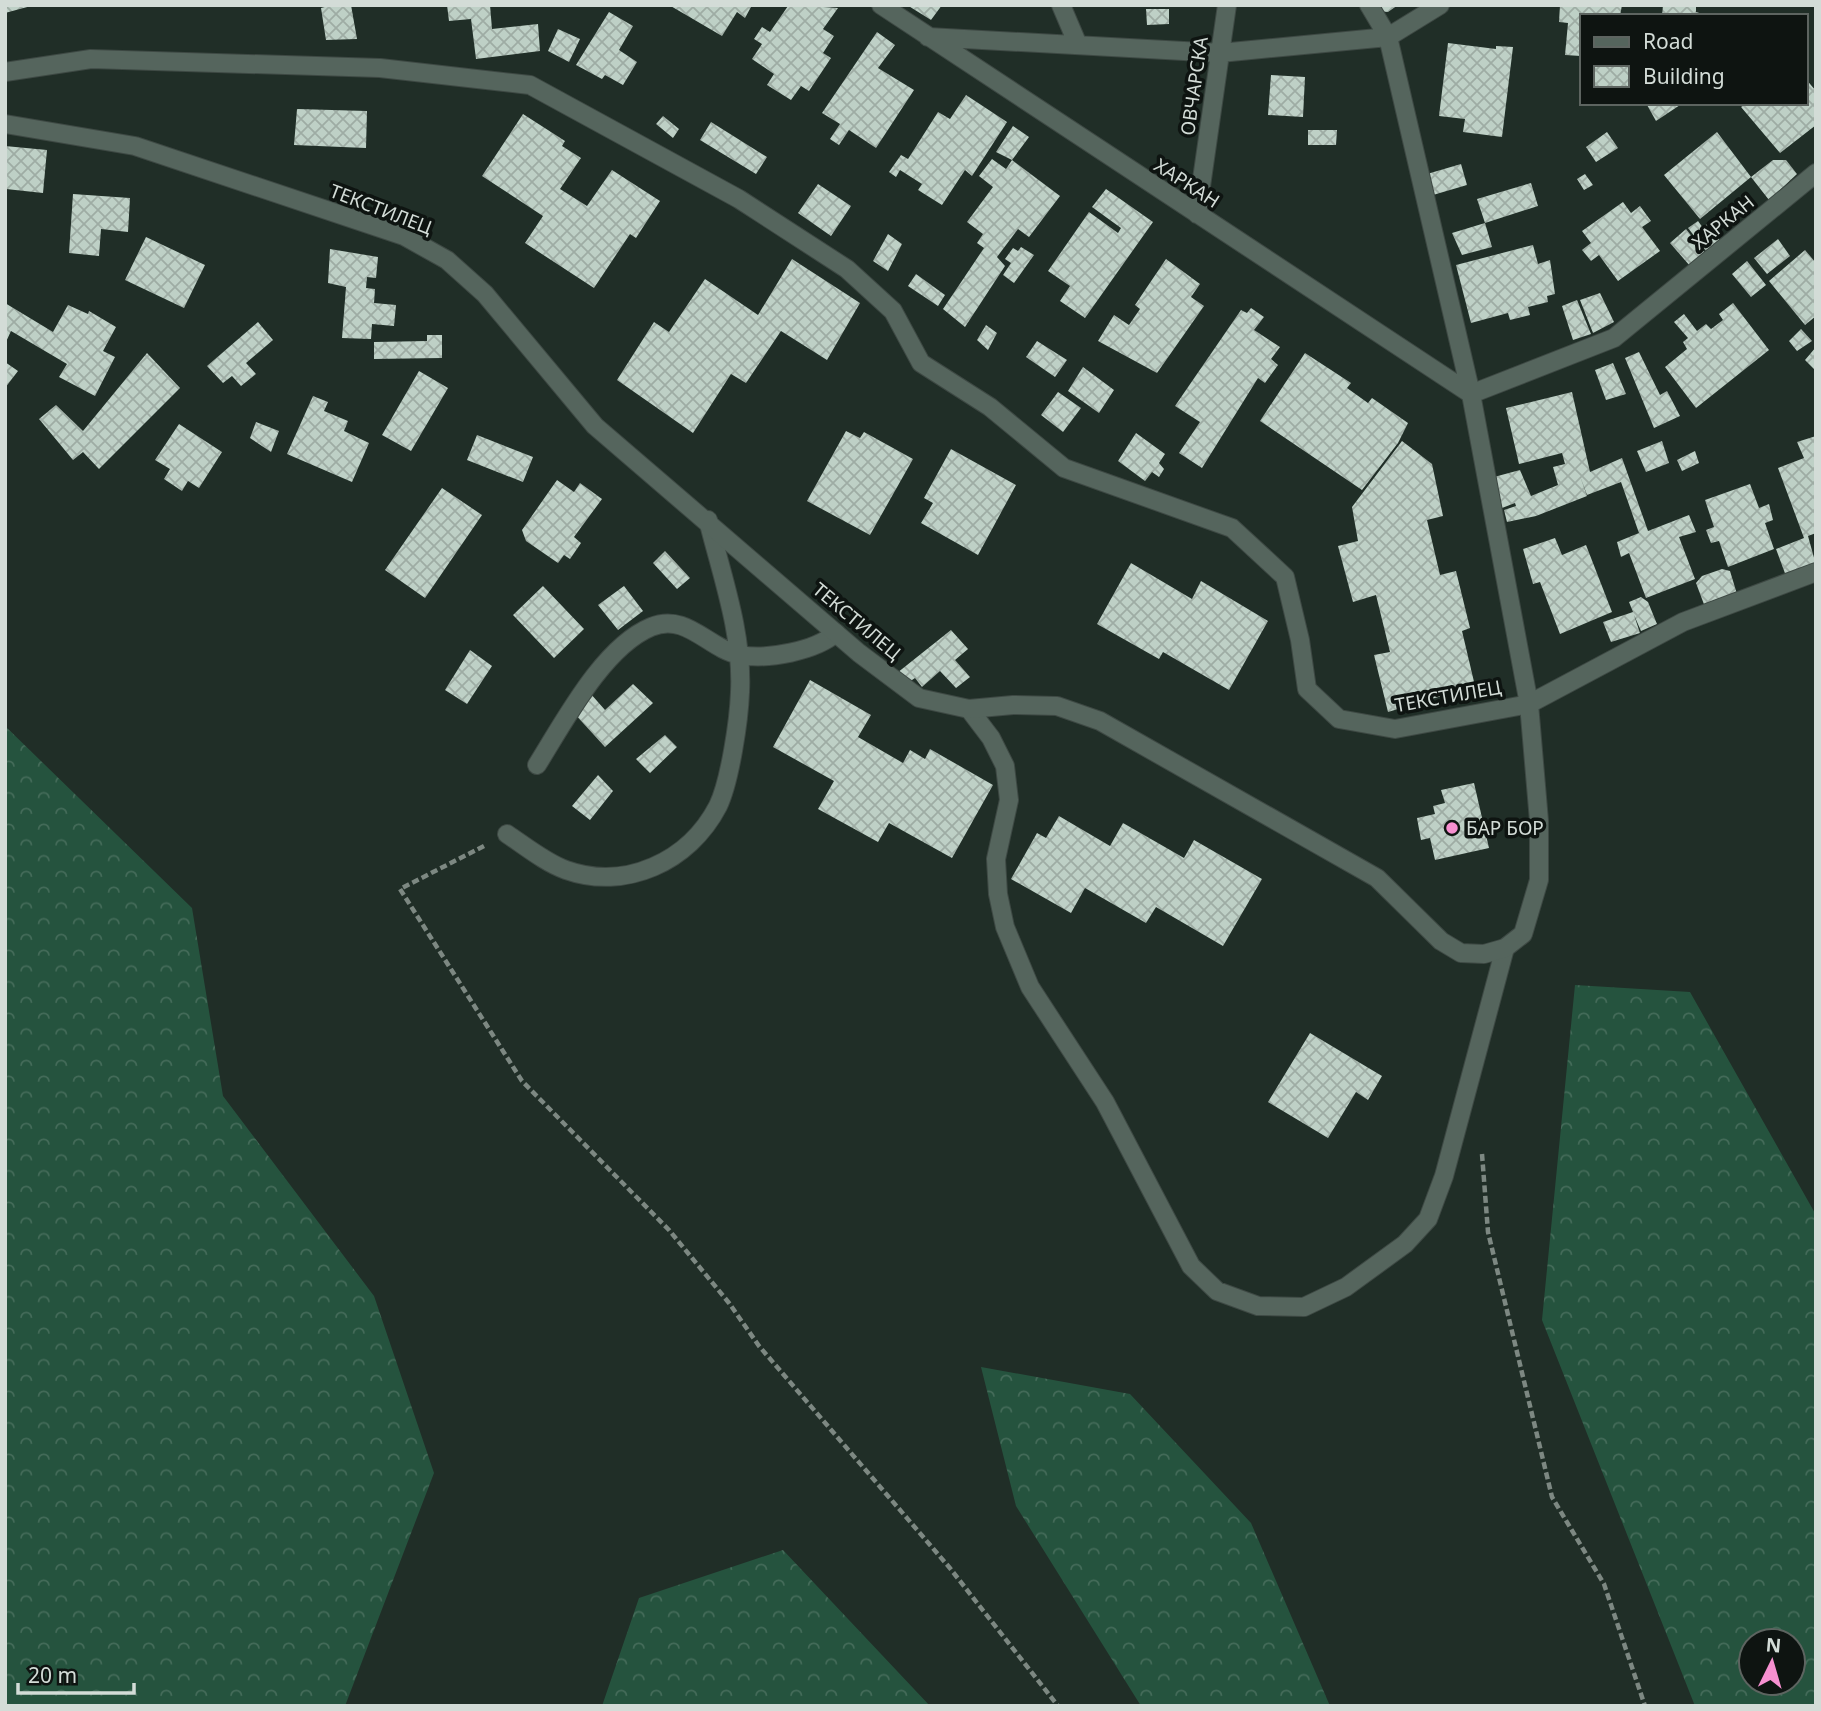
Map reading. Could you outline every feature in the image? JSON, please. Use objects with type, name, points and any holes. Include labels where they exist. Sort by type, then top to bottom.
[{"type":"street","name":"ХАРКАН","points":[[881,5],[1471,394],[1614,338],[1816,173]]},
{"type":"street","points":[[1060,5],[1078,45]]},
{"type":"street","name":"ОВЧАРСКА","points":[[1197,214],[1227,5]]},
{"type":"street","points":[[1369,5],[1388,37],[1471,394],[1529,704]]},
{"type":"street","points":[[928,37],[1220,53],[1388,37],[1440,5]]},
{"type":"street","name":"ТЕКСТИЛЕЦ","points":[[5,72],[91,59],[380,68],[530,85],[739,199],[847,269],[893,312],[921,363],[990,407],[1063,468],[1232,528],[1285,577],[1300,640],[1307,689],[1339,719],[1395,729],[1529,704],[1682,622],[1816,572]]},
{"type":"street","name":"ТЕКСТИЛЕЦ","points":[[5,124],[135,146],[404,236],[447,260],[485,295],[595,426],[708,520],[836,633],[919,698],[968,709],[1013,705],[1058,706],[1100,721],[1377,878],[1441,941],[1461,953],[1484,954],[1505,948],[1523,934],[1539,880],[1539,821],[1529,704]]},
{"type":"street","points":[[507,834],[565,870],[610,879],[654,869],[691,842],[718,806],[732,753],[740,692],[739,655],[708,520]]},
{"type":"street","points":[[537,765],[591,678],[627,643],[652,626],[679,623],[739,655],[785,653],[822,644],[836,633]]},
{"type":"street","points":[[968,709],[991,738],[1004,766],[1009,800],[996,859],[998,894],[1005,927],[1030,987],[1105,1102],[1191,1266],[1217,1290],[1258,1306],[1304,1307],[1346,1287],[1405,1244],[1428,1219],[1444,1176],[1505,948]]},
{"type":"path","points":[[507,834],[400,889],[522,1081],[669,1230],[729,1303],[759,1346],[949,1567],[1058,1706]]},
{"type":"path","points":[[1481,1141],[1488,1232],[1552,1497],[1604,1584],[1644,1706]]},
{"type":"green space","points":[[5,726],[192,908],[223,1096],[374,1296],[434,1473],[345,1706],[5,1706]]},
{"type":"green space","points":[[1575,985],[1690,992],[1816,1215],[1816,1706],[1695,1706],[1542,1320]]},
{"type":"green space","points":[[981,1367],[1130,1394],[1251,1523],[1330,1706],[1141,1706],[1016,1506]]},
{"type":"green space","points":[[783,1550],[930,1706],[602,1706],[639,1598]]},
{"type":"building","points":[[5,5],[30,5],[31,6],[5,13]]},
{"type":"building","points":[[351,5],[357,39],[326,40],[321,8]]},
{"type":"building","points":[[447,5],[490,5],[492,29],[538,24],[540,51],[476,59],[471,19],[449,21]]},
{"type":"building","points":[[669,5],[751,7],[745,18],[737,12],[722,36]]},
{"type":"building","points":[[907,5],[942,5],[931,20]]},
{"type":"building","points":[[1363,5],[1398,5],[1388,12],[1365,10]]},
{"type":"building","points":[[1560,5],[1622,5],[1620,14],[1580,14],[1580,56],[1565,55],[1568,23],[1559,22]]},
{"type":"building","points":[[1663,5],[1696,5],[1696,12],[1702,14],[1662,14]]},
{"type":"building","points":[[788,6],[838,8],[823,29],[834,36],[823,53],[831,58],[809,91],[801,86],[791,100],[767,85],[774,74],[752,59],[762,44],[754,39],[762,27],[770,32]]},
{"type":"building","points":[[1146,9],[1169,9],[1169,24],[1147,25]]},
{"type":"building","points":[[609,12],[633,26],[619,50],[637,62],[623,85],[605,75],[602,79],[576,65]]},
{"type":"building","points":[[558,29],[580,39],[569,62],[548,51]]},
{"type":"building","points":[[877,32],[895,45],[878,68],[914,90],[876,148],[849,130],[839,145],[830,139],[840,124],[822,113]]},
{"type":"building","points":[[1448,43],[1496,49],[1496,46],[1513,47],[1502,137],[1463,132],[1465,119],[1439,116]]},
{"type":"building","points":[[1271,75],[1305,77],[1303,117],[1268,115]]},
{"type":"building","points":[[1807,80],[1816,91],[1816,125],[1780,153],[1741,107],[1807,105]]},
{"type":"building","points":[[966,95],[1007,122],[972,176],[965,170],[942,205],[918,190],[922,184],[900,170],[896,177],[889,172],[901,155],[908,159],[938,112],[950,119]]},
{"type":"building","points":[[1647,105],[1680,105],[1656,121]]},
{"type":"building","points":[[297,109],[367,111],[366,148],[294,145]]},
{"type":"building","points":[[523,114],[565,141],[562,146],[581,158],[560,189],[587,206],[612,170],[660,201],[636,238],[630,234],[594,288],[525,243],[543,216],[482,176]]},
{"type":"building","points":[[663,116],[679,129],[673,138],[656,124]]},
{"type":"building","points":[[711,122],[767,157],[756,174],[700,140]]},
{"type":"building","points":[[1013,126],[1029,137],[1012,160],[996,152]]},
{"type":"building","points":[[1308,130],[1337,130],[1336,145],[1308,145]]},
{"type":"building","points":[[1607,132],[1618,148],[1596,162],[1586,147]]},
{"type":"building","points":[[1717,132],[1751,177],[1700,219],[1664,175]]},
{"type":"building","points":[[5,146],[47,150],[43,193],[6,189]]},
{"type":"building","points":[[992,159],[1006,169],[1012,160],[1060,196],[1029,237],[1018,229],[997,257],[1005,266],[965,327],[943,309],[984,248],[977,243],[983,234],[967,222],[993,187],[979,176]]},
{"type":"building","points":[[1773,160],[1786,160],[1797,174],[1769,200],[1751,177]]},
{"type":"building","points":[[1461,164],[1467,185],[1433,195],[1427,174]]},
{"type":"building","points":[[1585,174],[1593,185],[1584,190],[1577,179]]},
{"type":"building","points":[[1531,183],[1538,206],[1485,223],[1477,199]]},
{"type":"building","points":[[818,184],[851,206],[831,236],[798,213]]},
{"type":"building","points":[[1106,189],[1153,222],[1085,318],[1060,301],[1070,286],[1048,271],[1089,212],[1118,233],[1121,228],[1092,207]]},
{"type":"building","points":[[73,194],[130,198],[128,232],[101,229],[99,256],[69,253]]},
{"type":"building","points":[[1623,202],[1631,213],[1640,206],[1651,221],[1642,227],[1660,251],[1618,281],[1599,255],[1591,261],[1582,250],[1591,243],[1582,231]]},
{"type":"building","points":[[1698,221],[1703,228],[1707,224],[1720,240],[1706,251],[1688,228]]},
{"type":"building","points":[[1485,223],[1492,247],[1462,255],[1452,233]]},
{"type":"building","points":[[1686,229],[1705,253],[1690,266],[1670,243]]},
{"type":"building","points":[[888,234],[902,244],[888,271],[873,261]]},
{"type":"building","points":[[146,237],[205,265],[184,308],[125,280]]},
{"type":"building","points":[[1778,239],[1790,256],[1767,274],[1754,258]]},
{"type":"building","points":[[1533,245],[1538,264],[1550,260],[1555,294],[1547,296],[1548,302],[1528,307],[1530,315],[1510,320],[1508,313],[1471,323],[1456,265]]},
{"type":"building","points":[[1021,247],[1034,255],[1014,283],[1003,275],[1011,263],[1005,259],[1013,248],[1018,251]]},
{"type":"building","points":[[330,249],[378,257],[376,278],[367,277],[366,288],[375,289],[374,303],[396,305],[394,326],[372,324],[371,339],[342,338],[346,287],[328,283]]},
{"type":"building","points":[[1805,250],[1816,263],[1816,316],[1805,325],[1769,281]]},
{"type":"building","points":[[792,259],[860,303],[827,360],[781,331],[746,383],[731,374],[693,433],[617,380],[654,322],[669,332],[705,279],[758,315]]},
{"type":"building","points":[[1166,259],[1200,284],[1191,297],[1204,306],[1157,373],[1098,341],[1114,315],[1129,325],[1140,309],[1135,305]]},
{"type":"building","points":[[1747,261],[1766,285],[1751,297],[1732,274]]},
{"type":"building","points":[[916,274],[945,295],[938,306],[908,286]]},
{"type":"building","points":[[1600,293],[1614,322],[1593,333],[1580,300]]},
{"type":"building","points":[[1577,300],[1591,334],[1573,340],[1562,306]]},
{"type":"building","points":[[5,303],[53,332],[68,305],[88,314],[89,311],[116,327],[103,351],[115,357],[95,396],[59,377],[67,364],[11,331],[5,344]]},
{"type":"building","points":[[1733,303],[1769,350],[1696,408],[1665,367],[1687,349],[1683,342],[1688,338],[1674,322],[1684,314],[1697,331],[1706,324],[1711,329],[1723,320],[1719,314]]},
{"type":"building","points":[[1251,308],[1264,317],[1254,330],[1280,347],[1271,359],[1278,365],[1265,383],[1258,378],[1202,468],[1179,453],[1200,422],[1175,406],[1241,310],[1247,313]]},
{"type":"building","points":[[258,322],[273,340],[246,363],[256,374],[241,386],[232,376],[223,383],[207,366]]},
{"type":"building","points":[[986,325],[997,333],[988,350],[977,340]]},
{"type":"building","points":[[1801,329],[1812,341],[1797,351],[1789,341]]},
{"type":"building","points":[[427,335],[442,335],[442,358],[374,359],[374,342],[427,341]]},
{"type":"building","points":[[1037,341],[1067,360],[1055,377],[1026,357]]},
{"type":"building","points":[[1816,347],[1816,371],[1805,360]]},
{"type":"building","points":[[1639,352],[1660,395],[1667,391],[1680,416],[1654,428],[1625,358]]},
{"type":"building","points":[[147,353],[180,388],[99,469],[83,452],[73,460],[39,419],[56,405],[83,431]]},
{"type":"building","points":[[1305,353],[1351,383],[1347,388],[1368,403],[1372,398],[1408,423],[1398,443],[1362,490],[1260,421]]},
{"type":"building","points":[[5,362],[18,371],[5,388]]},
{"type":"building","points":[[1613,363],[1626,394],[1606,400],[1595,370]]},
{"type":"building","points":[[1083,367],[1114,390],[1099,413],[1068,391]]},
{"type":"building","points":[[419,371],[448,388],[411,451],[382,435]]},
{"type":"building","points":[[1058,392],[1081,408],[1063,432],[1041,415]]},
{"type":"building","points":[[1572,392],[1590,472],[1622,458],[1648,531],[1689,515],[1696,532],[1679,537],[1695,579],[1646,598],[1629,553],[1621,557],[1617,542],[1639,533],[1621,482],[1587,495],[1580,476],[1587,496],[1536,516],[1507,522],[1504,510],[1516,506],[1515,503],[1502,508],[1494,477],[1520,470],[1531,496],[1558,485],[1553,467],[1565,464],[1562,453],[1519,464],[1506,408]]},
{"type":"building","points":[[313,396],[328,402],[324,411],[348,421],[344,431],[369,443],[352,482],[287,454]]},
{"type":"building","points":[[256,422],[279,431],[271,452],[250,438]]},
{"type":"building","points":[[179,424],[222,452],[199,488],[188,481],[182,491],[164,479],[170,469],[155,460]]},
{"type":"building","points":[[846,431],[860,438],[864,432],[913,459],[870,535],[807,501]]},
{"type":"building","points":[[1136,433],[1165,454],[1159,463],[1164,469],[1159,477],[1152,472],[1145,481],[1118,461]]},
{"type":"building","points":[[477,435],[533,457],[523,482],[467,460]]},
{"type":"building","points":[[1816,436],[1816,533],[1808,536],[1816,565],[1786,576],[1776,549],[1804,538],[1778,468],[1804,458],[1797,442]]},
{"type":"building","points":[[1402,441],[1432,464],[1443,516],[1427,520],[1440,575],[1456,571],[1470,628],[1462,631],[1475,686],[1388,712],[1374,655],[1390,652],[1376,595],[1353,602],[1338,546],[1358,541],[1352,507]]},
{"type":"building","points":[[1662,441],[1669,463],[1646,472],[1637,451]]},
{"type":"building","points":[[951,449],[1016,485],[978,555],[921,523],[933,503],[924,498]]},
{"type":"building","points":[[1695,451],[1699,463],[1682,471],[1677,460]]},
{"type":"building","points":[[557,480],[574,492],[580,483],[602,499],[574,537],[581,543],[570,559],[564,555],[558,563],[526,541],[522,530]]},
{"type":"building","points":[[1750,484],[1759,508],[1769,504],[1773,520],[1765,523],[1774,549],[1728,567],[1719,541],[1711,543],[1706,530],[1714,527],[1705,500]]},
{"type":"building","points":[[442,488],[482,515],[425,598],[385,570]]},
{"type":"building","points":[[1555,538],[1562,555],[1586,545],[1612,612],[1560,634],[1540,582],[1533,584],[1523,549]]},
{"type":"building","points":[[665,551],[690,578],[677,589],[653,563]]},
{"type":"building","points":[[1131,563],[1192,599],[1201,581],[1268,621],[1229,690],[1163,652],[1159,659],[1097,624]]},
{"type":"building","points":[[1722,569],[1730,571],[1737,594],[1705,607],[1696,583],[1702,576]]},
{"type":"building","points":[[543,586],[584,629],[554,658],[513,615]]},
{"type":"building","points":[[624,586],[643,611],[618,630],[598,605]]},
{"type":"building","points":[[1641,597],[1648,602],[1657,624],[1641,631],[1634,615],[1640,633],[1611,642],[1603,622],[1633,612],[1629,602]]},
{"type":"building","points":[[951,630],[968,649],[955,660],[970,677],[956,688],[940,671],[922,687],[915,678],[906,684],[897,673]]},
{"type":"building","points":[[470,650],[492,666],[467,704],[445,690]]},
{"type":"building","points":[[810,680],[871,715],[858,737],[903,763],[910,750],[925,759],[930,749],[993,785],[952,858],[889,823],[878,842],[818,809],[834,781],[773,747]]},
{"type":"building","points":[[633,684],[653,703],[605,747],[572,711],[590,693],[605,710]]},
{"type":"building","points":[[665,735],[677,747],[650,773],[636,759]]},
{"type":"building","points":[[598,775],[613,791],[590,820],[572,806]]},
{"type":"building","name":"БАР БОР","points":[[1474,783],[1489,848],[1435,860],[1430,838],[1421,840],[1417,818],[1435,814],[1433,806],[1445,803],[1441,790]]},
{"type":"building","points":[[1059,816],[1110,846],[1123,823],[1184,858],[1194,840],[1262,879],[1223,946],[1156,907],[1146,923],[1085,888],[1071,913],[1011,879],[1037,833],[1046,838]]},
{"type":"building","points":[[1310,1033],[1382,1076],[1368,1100],[1356,1092],[1328,1138],[1268,1102]]},
{"type":"place","name":"БАР БОР","points":[[1452,828]]}]
